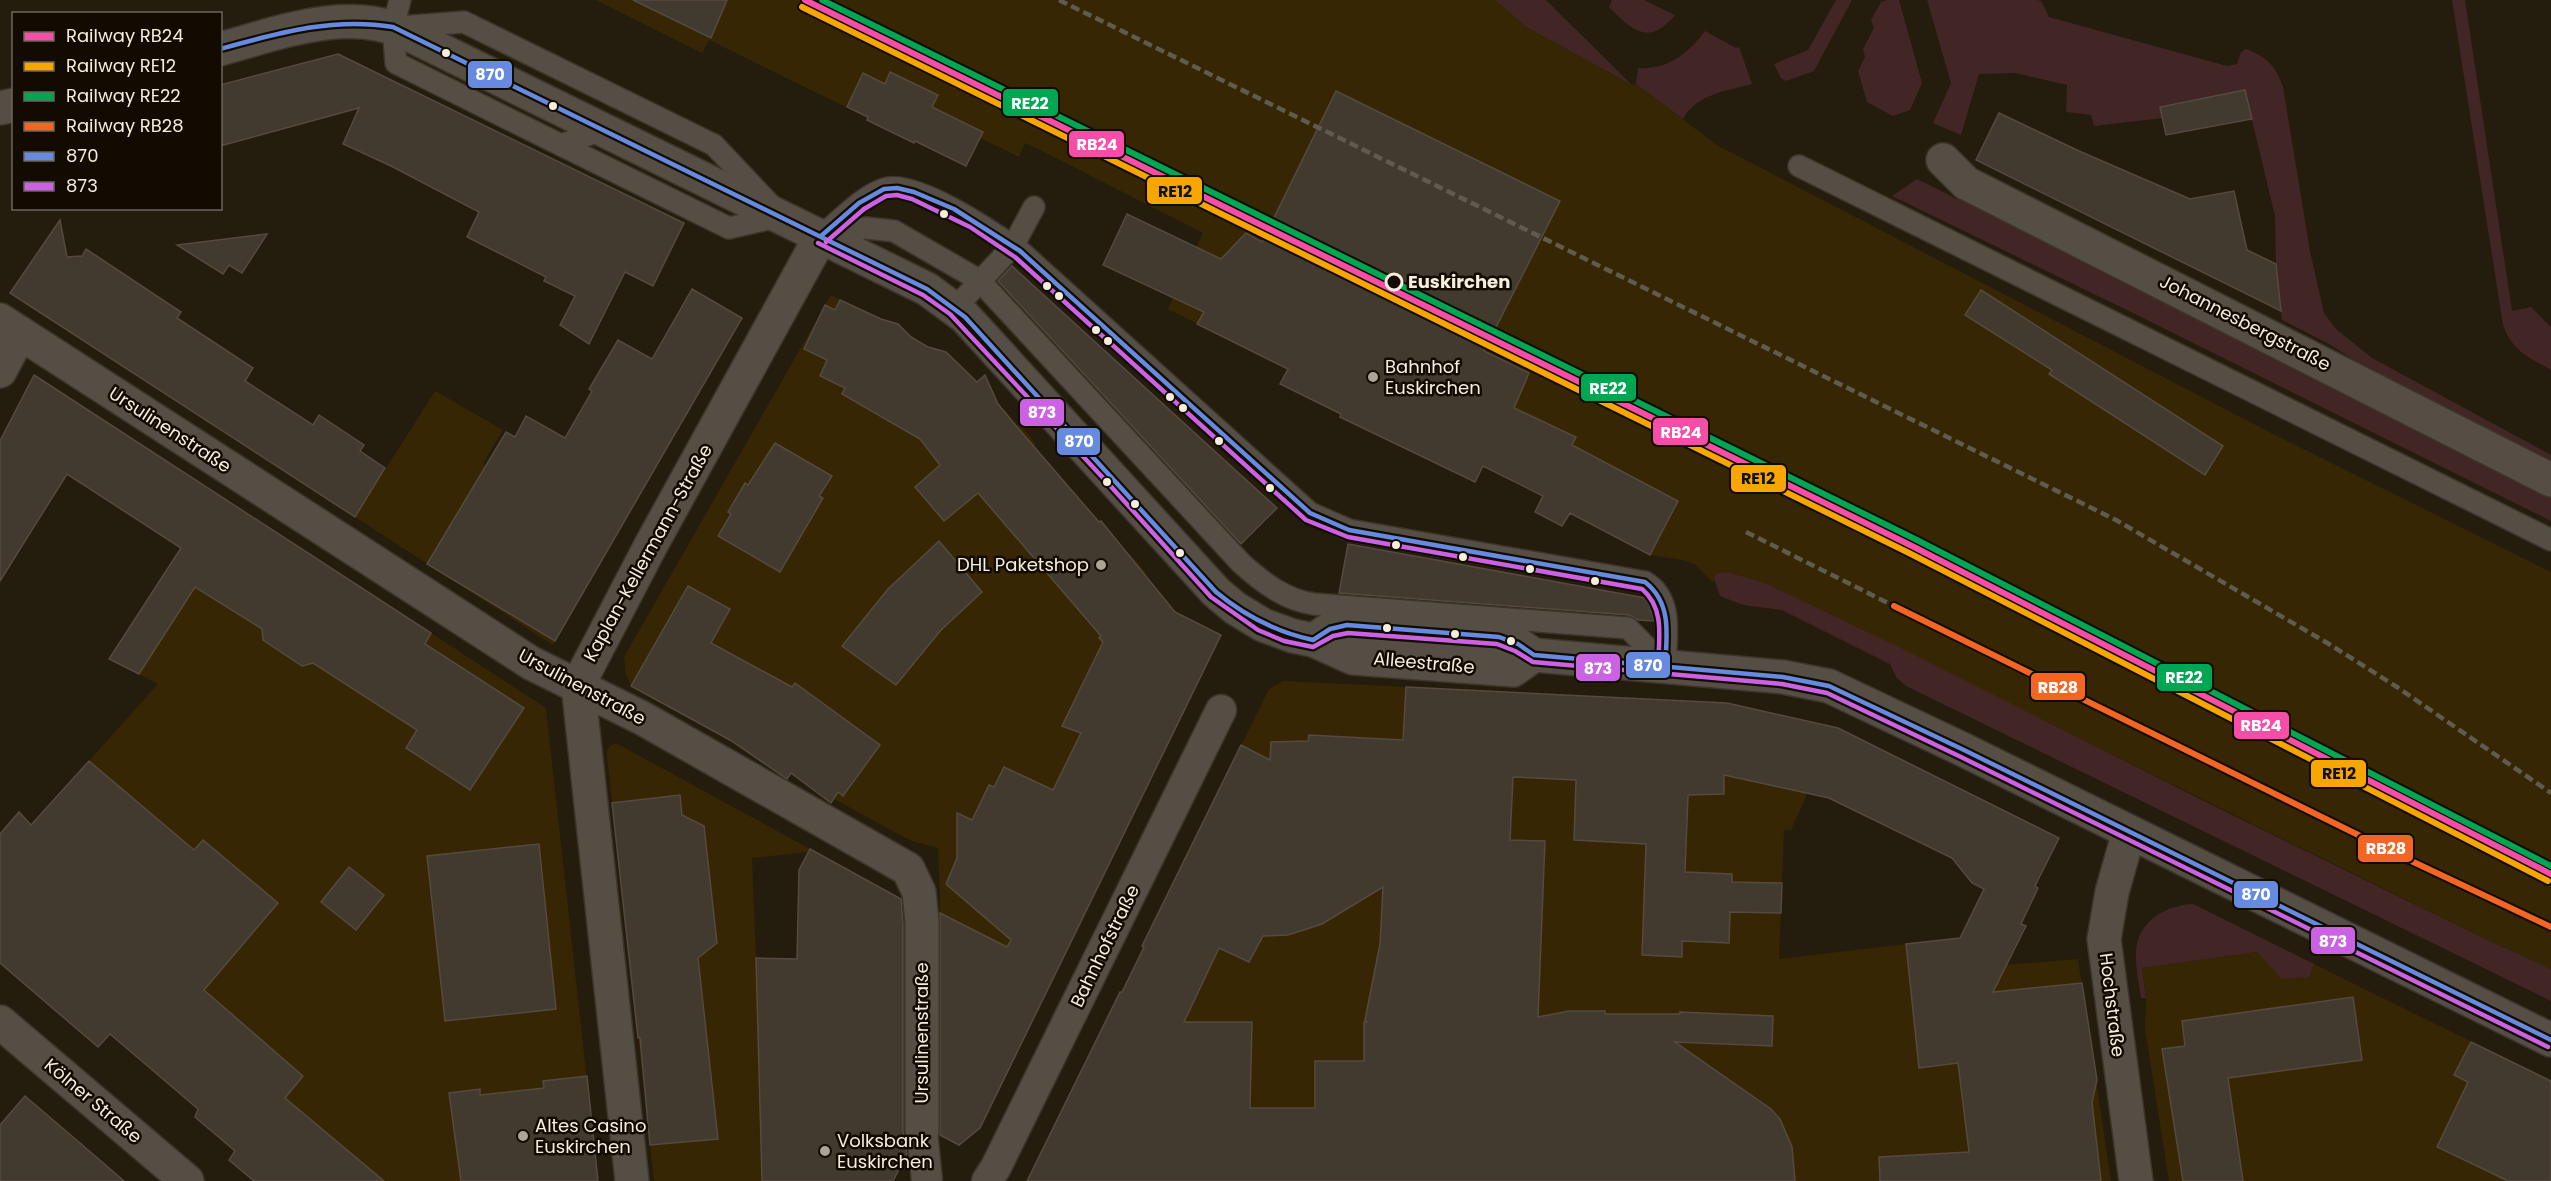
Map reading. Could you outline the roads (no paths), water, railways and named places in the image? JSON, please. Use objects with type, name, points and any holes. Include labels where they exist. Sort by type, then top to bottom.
[{"type":"street","name":"Alleestraße","points":[[222,49],[331,22],[396,14],[604,129],[927,289],[955,308],[1104,467],[1216,592],[1235,608],[1263,625],[1293,636],[1312,639],[1353,658],[1513,670],[1533,655],[1783,677],[1829,686],[2551,1040]]},
{"type":"street","name":"Johannesbergstraße","points":[[1943,160],[1966,183],[2551,480]]},
{"type":"street","name":"Kaplan-Kellermann-Straße","points":[[632,1181],[578,685],[651,545],[822,236]]},
{"type":"street","name":"Ursulinenstraße","points":[[10,326],[531,663],[652,724],[908,869],[919,892],[922,922],[922,1131],[927,1181]]},
{"type":"street","points":[[0,371],[10,326]]},
{"type":"street","name":"Bahnhofstraße","points":[[987,1181],[996,1167],[1221,710]]},
{"type":"street","name":"Hochstraße","points":[[2129,832],[2106,919],[2104,939],[2136,1181]]},
{"type":"street","name":"Kölner Straße","points":[[0,1022],[187,1181]]},
{"type":"lane","points":[[396,14],[464,22],[714,145],[781,216],[729,228],[396,63],[396,14]]},
{"type":"lane","points":[[561,146],[604,129]]},
{"type":"lane","points":[[1799,166],[2551,540]]},
{"type":"lane","points":[[822,236],[870,196],[885,188],[899,187],[914,190],[976,222],[1013,246],[1310,513],[1349,530],[1645,582],[1658,592],[1666,612],[1665,666]]},
{"type":"lane","points":[[955,308],[1013,246],[1034,207]]},
{"type":"lane","points":[[822,236],[866,228],[894,231],[980,280],[1241,563],[1278,592],[1302,602],[1314,604],[1628,628],[1665,666]]},
{"type":"railway","points":[[1059,0],[2116,520],[2329,644],[2397,687],[2551,793]]},
{"type":"railway","points":[[1746,532],[1894,606]]},
{"type":"rail line","name":"RB24","points":[[805,0],[1912,546],[2551,874]]},
{"type":"rail line","name":"RE22","points":[[822,0],[1915,539],[2551,866]]},
{"type":"rail line","name":"RE12","points":[[802,7],[1909,553],[2548,881]]},
{"type":"rail line","name":"RB28","points":[[1894,606],[2405,858],[2551,927]]},
{"type":"place","name":"Euskirchen","points":[[1394,282]]},
{"type":"place","name":"Bahnhof Euskirchen","points":[[1373,377]]},
{"type":"place","name":"DHL Paketshop","points":[[1101,565]]},
{"type":"place","name":"Altes Casino Euskirchen","points":[[523,1136]]},
{"type":"place","name":"Volksbank Euskirchen","points":[[825,1151]]}]
